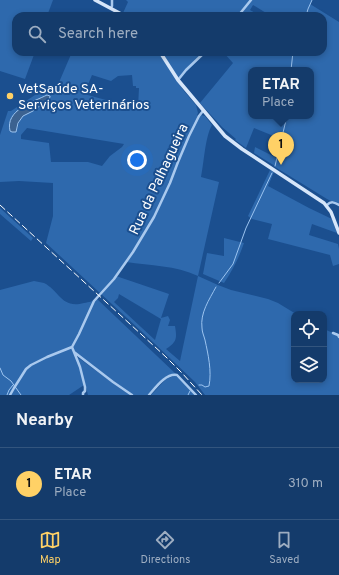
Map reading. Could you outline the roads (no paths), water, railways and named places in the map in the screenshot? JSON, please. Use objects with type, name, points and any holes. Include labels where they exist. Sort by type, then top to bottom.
[{"type":"street","points":[[95,0],[118,12]]},
{"type":"street","points":[[111,8],[112,0]]},
{"type":"street","points":[[241,12],[251,0]]},
{"type":"street","points":[[163,56],[187,92],[225,136],[236,145],[316,196],[327,205],[339,233]]},
{"type":"street","points":[[178,80],[201,56]]},
{"type":"street","name":"Rua da Palhagueira","points":[[72,347],[94,301],[114,279],[134,252],[154,217],[170,183],[189,136],[203,111]]},
{"type":"street","points":[[327,205],[332,202],[339,205]]},
{"type":"street","points":[[333,333],[339,337]]},
{"type":"street","points":[[10,395],[26,369],[47,357],[72,347],[80,367],[85,387],[83,395]]},
{"type":"street","points":[[74,352],[132,395]]},
{"type":"street","points":[[149,395],[165,378],[174,374],[177,375],[196,395]]},
{"type":"waterway","points":[[307,12],[312,0]]},
{"type":"waterway","points":[[291,67],[293,56]]},
{"type":"waterway","points":[[275,166],[286,119]]},
{"type":"waterway","points":[[219,283],[233,264],[246,228],[272,173]]},
{"type":"waterway","points":[[199,385],[205,387],[209,386],[209,363],[202,331],[202,317],[216,287]]},
{"type":"waterway","points":[[0,368],[3,375],[11,381],[21,395]]},
{"type":"waterway","points":[[7,395],[13,385]]},
{"type":"waterway","points":[[188,395],[190,391]]},
{"type":"railway","points":[[0,205],[166,357],[202,395]]},
{"type":"place","name":"VetSaúde SA- Serviços Veterinários","points":[[10,96]]},
{"type":"place","name":"ETAR","points":[[281,165]]}]
